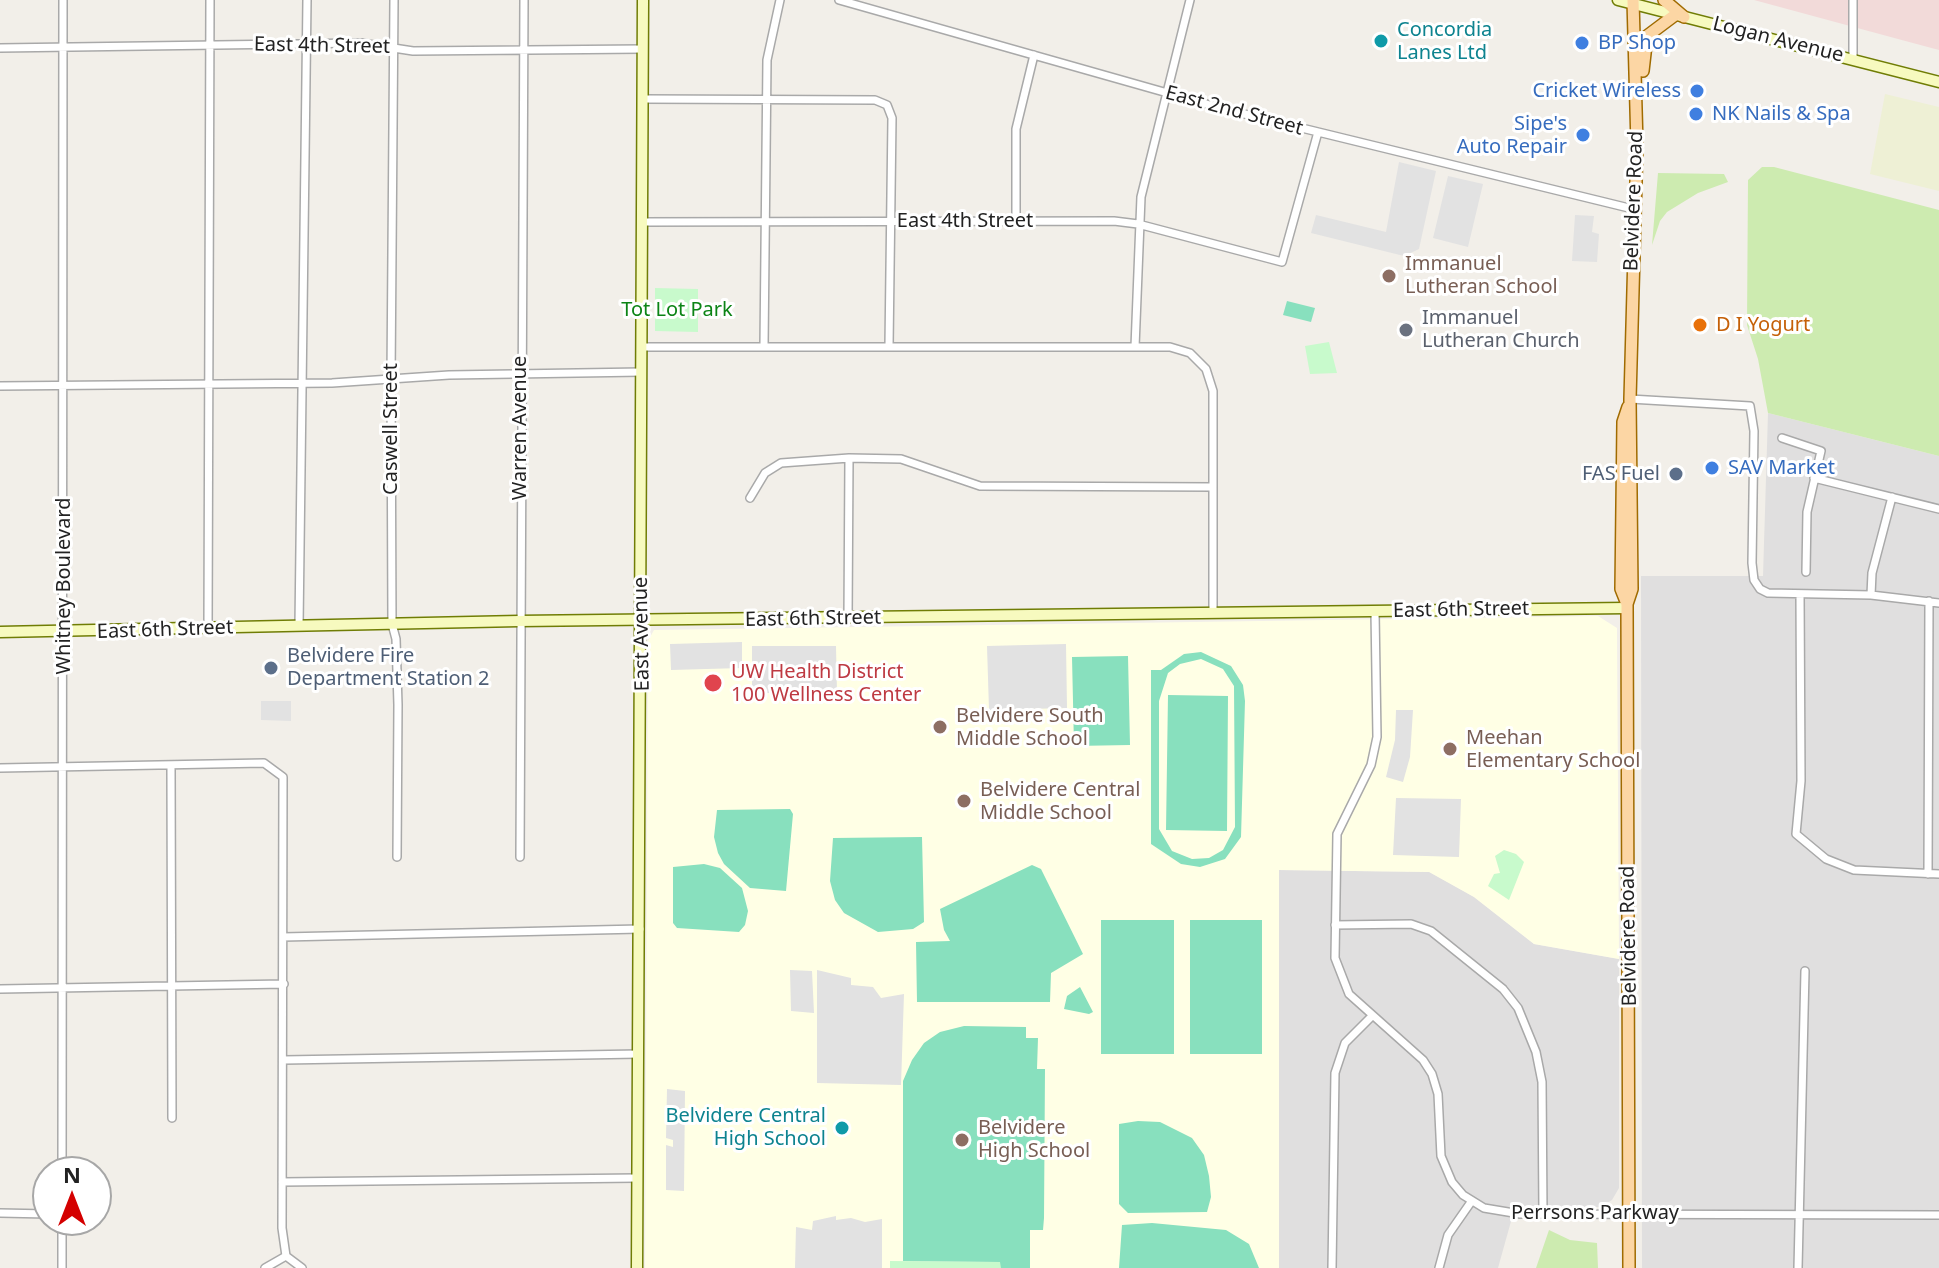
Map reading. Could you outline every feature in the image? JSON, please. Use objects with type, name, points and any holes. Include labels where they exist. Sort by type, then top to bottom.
[{"type":"main road","points":[[1637,103],[1647,36],[1680,16],[1664,0]]},
{"type":"main road","name":"Belvidere Road","points":[[1629,1268],[1627,606],[1632,589],[1630,399],[1637,103],[1633,1]]},
{"type":"street","name":"Whitney Boulevard","points":[[62,1156],[63,0]]},
{"type":"street","points":[[208,628],[210,0]]},
{"type":"street","points":[[299,626],[307,0]]},
{"type":"street","name":"Caswell Street","points":[[394,0],[391,378],[392,624],[396,639],[398,692],[397,857]]},
{"type":"street","name":"Warren Avenue","points":[[520,857],[524,0]]},
{"type":"street","name":"East Avenue","points":[[637,1268],[643,622],[643,0]]},
{"type":"street","points":[[764,346],[767,60],[780,0]]},
{"type":"street","name":"East 2nd Street","points":[[839,0],[1165,93],[1633,209]]},
{"type":"street","points":[[1135,347],[1138,224],[1165,93],[1190,0]]},
{"type":"street","name":"Logan Avenue","points":[[1618,0],[1633,1],[1680,16],[1939,82]]},
{"type":"street","points":[[1853,0],[1853,58]]},
{"type":"street","name":"East 4th Street","points":[[0,48],[306,44],[394,46],[413,51],[524,47],[643,49]]},
{"type":"street","points":[[1016,221],[1016,129],[1034,55]]},
{"type":"street","points":[[644,99],[875,100],[887,105],[892,118],[889,346]]},
{"type":"street","name":"East 4th Street","points":[[642,222],[1016,221],[1138,224],[1282,262],[1318,132]]},
{"type":"street","points":[[642,347],[1135,347],[1177,348],[1197,357],[1206,369],[1213,391],[1213,613]]},
{"type":"street","points":[[0,386],[304,383],[642,372]]},
{"type":"street","points":[[1630,399],[1750,406],[1754,431],[1754,580],[1768,593],[1871,595],[1939,603]]},
{"type":"street","points":[[1782,438],[1821,451],[1807,512],[1806,572]]},
{"type":"street","points":[[750,498],[765,473],[781,463],[849,458],[901,459],[980,486],[1213,487]]},
{"type":"street","points":[[848,619],[849,458]]},
{"type":"street","points":[[1814,478],[1939,509]]},
{"type":"street","points":[[1871,595],[1872,573],[1892,497]]},
{"type":"street","points":[[1800,594],[1801,781],[1795,829],[1810,848],[1854,870],[1939,874]]},
{"type":"street","points":[[1928,874],[1929,601]]},
{"type":"street","name":"East 6th Street","points":[[0,632],[519,621],[643,622],[1627,606]]},
{"type":"street","points":[[1375,612],[1375,747],[1371,765],[1337,834],[1335,958],[1341,982],[1371,1017],[1423,1060],[1432,1074],[1438,1094],[1438,1137],[1443,1164],[1452,1182],[1471,1202],[1448,1235],[1439,1268]]},
{"type":"street","points":[[0,768],[264,763],[277,769],[284,785],[282,1182],[286,1256]]},
{"type":"street","points":[[171,767],[172,1118]]},
{"type":"street","points":[[1335,925],[1411,924],[1431,931],[1503,989],[1518,1008],[1533,1040],[1542,1082],[1543,1214]]},
{"type":"street","points":[[283,937],[640,929]]},
{"type":"street","points":[[1798,1268],[1805,971]]},
{"type":"street","points":[[0,989],[284,984]]},
{"type":"street","points":[[1332,1268],[1335,1073],[1345,1043],[1371,1017]]},
{"type":"street","points":[[284,1060],[639,1054]]},
{"type":"street","points":[[282,1182],[637,1178]]},
{"type":"street","name":"Perrsons Parkway","points":[[1471,1202],[1495,1212],[1543,1214],[1939,1215]]},
{"type":"street","points":[[0,1213],[32,1214]]},
{"type":"street","points":[[62,1236],[62,1268]]},
{"type":"street","points":[[265,1268],[286,1256]]},
{"type":"street","points":[[286,1256],[302,1268]]},
{"type":"shaded area","points":[[1754,0],[1939,0],[1939,50],[1898,39]]},
{"type":"shaded area","points":[[1885,94],[1939,107],[1939,191],[1870,174]]},
{"type":"shaded area","points":[[1399,162],[1436,171],[1419,249],[1404,256],[1311,233],[1316,215],[1386,232]]},
{"type":"shaded area","points":[[1448,176],[1483,184],[1468,247],[1433,238]]},
{"type":"shaded area","points":[[1575,215],[1594,216],[1592,232],[1599,234],[1597,262],[1572,261]]},
{"type":"shaded area","points":[[1768,413],[1939,456],[1939,1268],[1642,1268],[1641,576],[1763,576]]},
{"type":"shaded area","points":[[1598,616],[1617,628],[1619,959],[1534,944],[1474,897],[1429,872],[1279,870],[1279,1268],[645,1268],[648,641],[654,630]]},
{"type":"shaded area","points":[[742,642],[742,668],[671,670],[670,644]]},
{"type":"shaded area","points":[[1066,644],[1067,708],[989,710],[987,646]]},
{"type":"shaded area","points":[[752,646],[836,646],[837,693],[752,693]]},
{"type":"shaded area","points":[[261,701],[291,701],[291,721],[261,720]]},
{"type":"shaded area","points":[[1396,710],[1413,710],[1410,757],[1403,782],[1386,777],[1395,740]]},
{"type":"shaded area","points":[[1396,798],[1461,799],[1459,857],[1393,855]]},
{"type":"shaded area","points":[[1279,870],[1430,872],[1474,897],[1534,944],[1619,959],[1619,1188],[1612,1200],[1600,1207],[1515,1207],[1498,1268],[1279,1268]]},
{"type":"shaded area","points":[[790,970],[812,971],[814,1013],[791,1011]]},
{"type":"shaded area","points":[[817,970],[851,978],[851,985],[873,987],[881,998],[904,994],[901,1085],[817,1083]]},
{"type":"shaded area","points":[[667,1089],[685,1091],[684,1191],[666,1190],[666,1145],[673,1147],[673,1140],[666,1138]]},
{"type":"shaded area","points":[[836,1216],[836,1220],[851,1218],[865,1222],[882,1219],[882,1268],[795,1268],[796,1227],[812,1230],[813,1221]]},
{"type":"green space","points":[[1762,167],[1774,167],[1939,210],[1939,456],[1768,413],[1758,359],[1747,325],[1748,180]]},
{"type":"green space","points":[[1658,173],[1724,174],[1728,182],[1698,193],[1667,212],[1660,221],[1652,245]]},
{"type":"green space","name":"Tot Lot Park","points":[[655,288],[698,289],[698,332],[655,331]]},
{"type":"green space","points":[[1287,301],[1315,308],[1311,322],[1283,315]]},
{"type":"green space","points":[[1329,342],[1337,373],[1310,374],[1305,346]]},
{"type":"green space","points":[[1201,652],[1231,666],[1243,685],[1245,701],[1241,837],[1225,859],[1200,867],[1181,864],[1151,844],[1151,670],[1161,670],[1184,654]],"holes":[[[1201,659],[1223,669],[1234,686],[1235,827],[1223,850],[1209,858],[1192,859],[1172,851],[1159,829],[1159,701],[1168,673],[1180,664]]]},
{"type":"green space","points":[[1128,656],[1130,745],[1074,746],[1072,657]]},
{"type":"green space","points":[[1168,695],[1228,696],[1227,831],[1166,830]]},
{"type":"green space","points":[[790,809],[793,814],[786,891],[750,888],[724,864],[718,853],[714,837],[717,810]]},
{"type":"green space","points":[[922,837],[924,922],[913,929],[878,932],[844,913],[835,900],[830,881],[833,838]]},
{"type":"green space","points":[[1504,850],[1516,854],[1524,862],[1509,900],[1488,886],[1494,874],[1500,873],[1495,856]]},
{"type":"green space","points":[[704,864],[720,868],[742,888],[748,911],[745,925],[739,932],[677,928],[673,923],[673,867]]},
{"type":"green space","points":[[1032,865],[1041,869],[1083,954],[1051,973],[1050,1002],[917,1002],[916,942],[950,941],[944,930],[940,909]]},
{"type":"green space","points":[[1101,920],[1174,920],[1174,1054],[1101,1054]]},
{"type":"green space","points":[[1190,920],[1262,920],[1262,1054],[1190,1054]]},
{"type":"green space","points":[[1080,987],[1093,1012],[1089,1014],[1064,1009],[1067,996]]},
{"type":"green space","points":[[964,1026],[1026,1027],[1026,1038],[1038,1038],[1037,1069],[1045,1069],[1044,1218],[1043,1230],[1030,1230],[1030,1268],[1001,1268],[1000,1262],[903,1261],[903,1081],[924,1043],[940,1032]]},
{"type":"green space","points":[[1160,1122],[1192,1138],[1204,1155],[1209,1176],[1211,1197],[1207,1212],[1128,1213],[1119,1204],[1119,1124]]},
{"type":"green space","points":[[1152,1223],[1226,1230],[1249,1244],[1259,1268],[1119,1268],[1122,1225]]},
{"type":"green space","points":[[1549,1230],[1570,1240],[1597,1243],[1598,1268],[1536,1268]]},
{"type":"green space","points":[[890,1261],[1001,1262],[1001,1268],[890,1268]]},
{"type":"place","name":"Concordia Lanes Ltd","points":[[1381,41]]},
{"type":"place","name":"BP Shop","points":[[1582,43]]},
{"type":"place","name":"Cricket Wireless","points":[[1697,91]]},
{"type":"place","name":"NK Nails & Spa","points":[[1696,114]]},
{"type":"place","name":"Sipe's Auto Repair","points":[[1583,135]]},
{"type":"place","name":"Immanuel Lutheran School","points":[[1389,276]]},
{"type":"place","name":"D I Yogurt","points":[[1700,325]]},
{"type":"place","name":"Immanuel Lutheran Church","points":[[1406,330]]},
{"type":"place","name":"SAV Market","points":[[1712,468]]},
{"type":"place","name":"FAS Fuel","points":[[1676,474]]},
{"type":"place","name":"Belvidere Fire Department Station 2","points":[[271,668]]},
{"type":"place","name":"UW Health District 100 Wellness Center","points":[[713,683]]},
{"type":"place","name":"Belvidere South Middle School","points":[[940,727]]},
{"type":"place","name":"Meehan Elementary School","points":[[1450,749]]},
{"type":"place","name":"Belvidere Central Middle School","points":[[964,801]]},
{"type":"place","name":"Belvidere Central High School","points":[[842,1128]]},
{"type":"place","name":"Belvidere High School","points":[[962,1140]]}]
